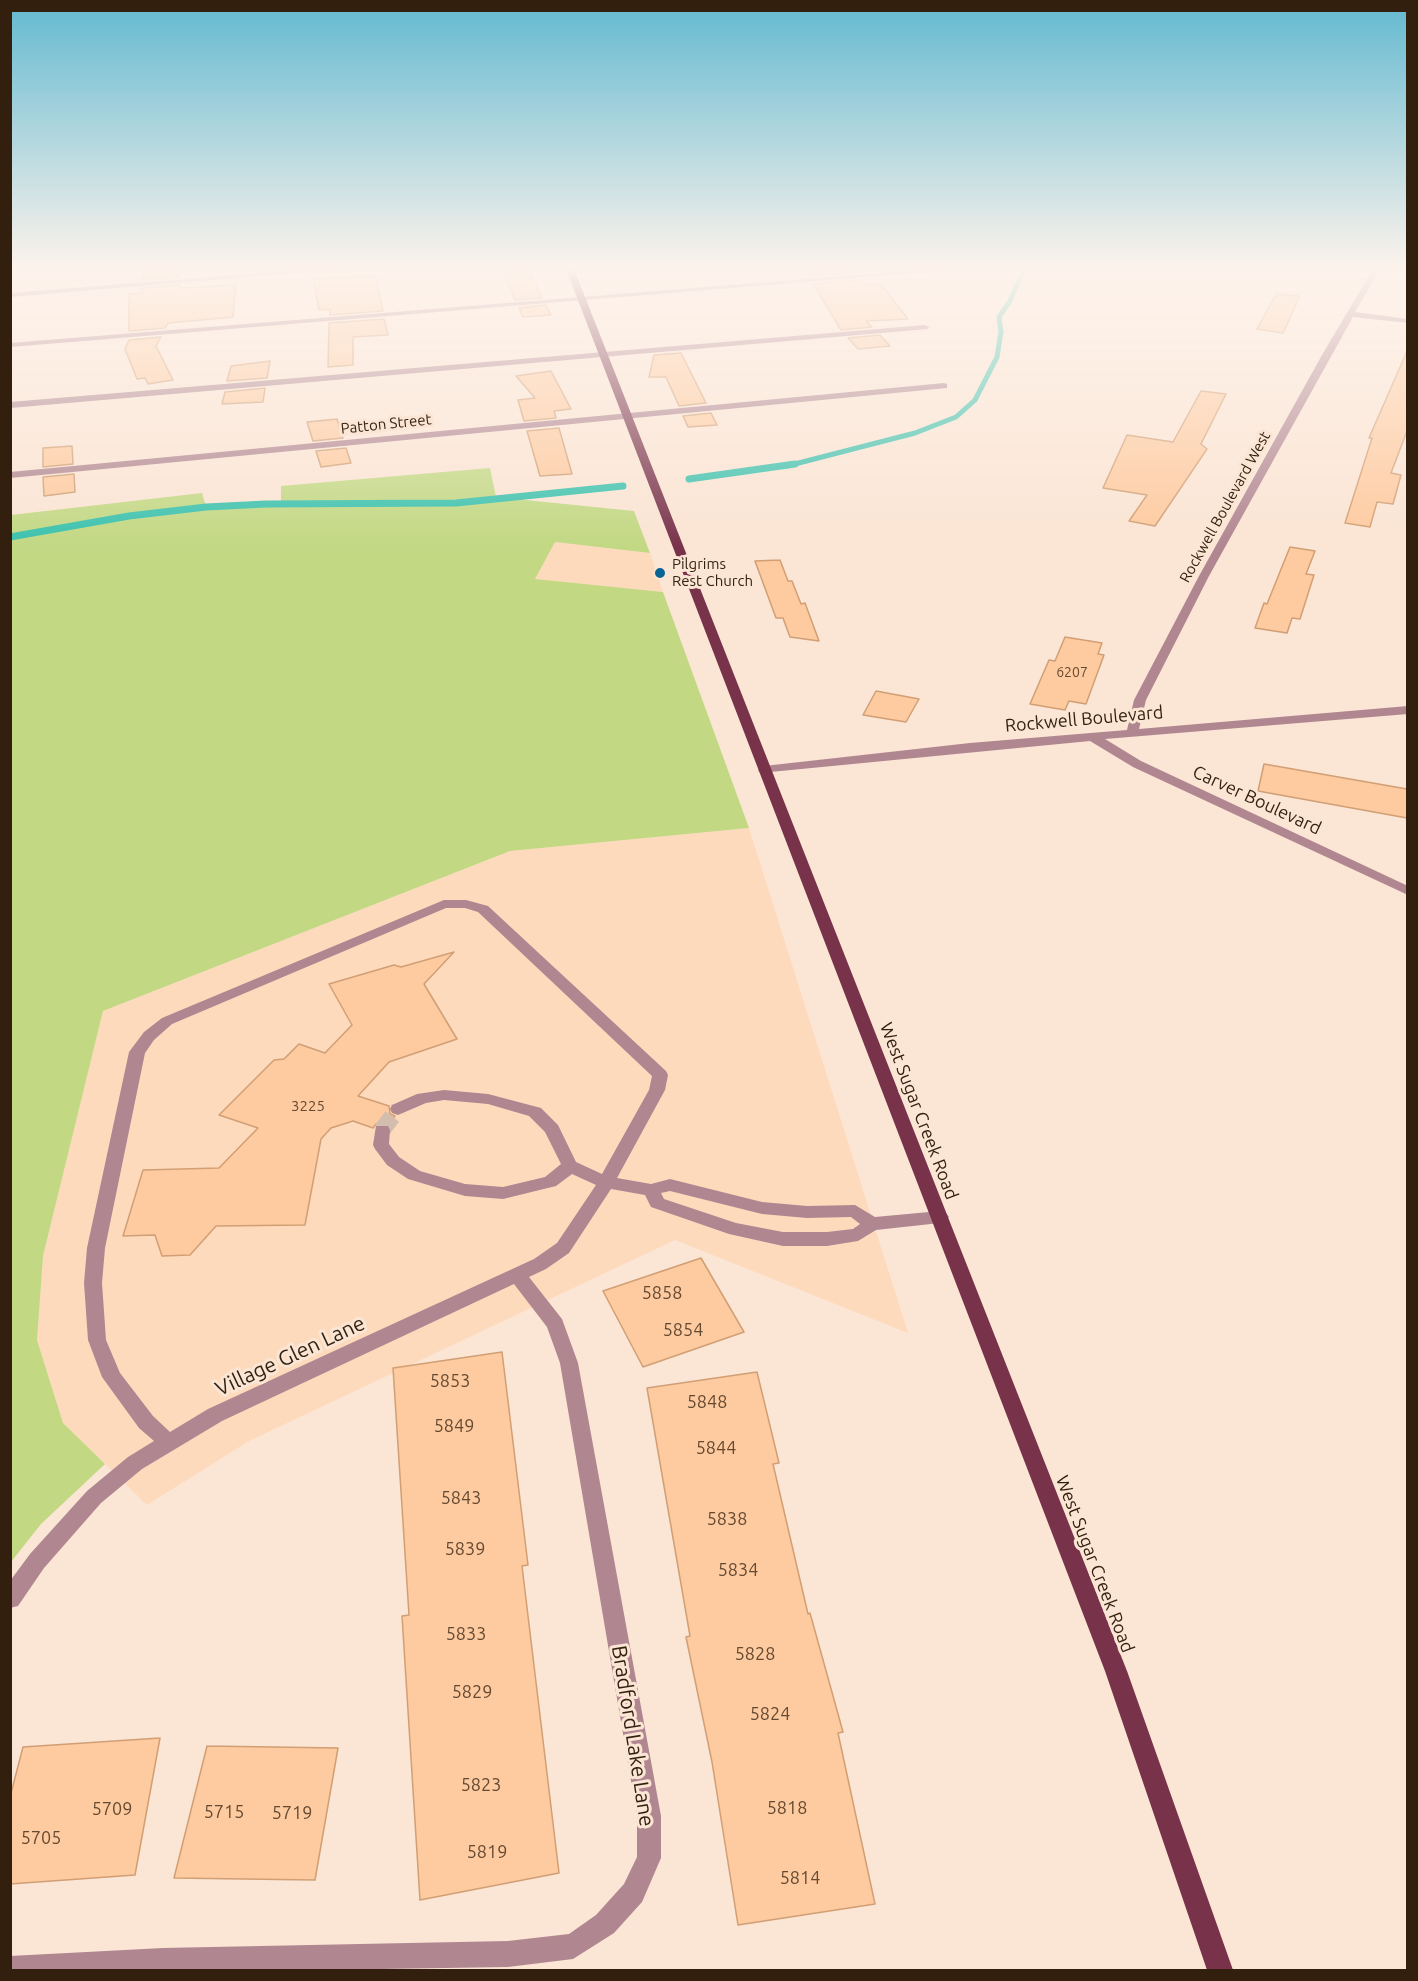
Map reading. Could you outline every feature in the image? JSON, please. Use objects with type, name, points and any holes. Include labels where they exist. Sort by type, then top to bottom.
[{"type":"main road","name":"West Sugar Creek Road","points":[[605,361],[1116,1671],[1220,1971]]},
{"type":"street","points":[[10,405],[506,361]]},
{"type":"street","name":"Rockwell Boulevard West","points":[[1132,733],[1140,700],[1204,576],[1324,361]]},
{"type":"street","name":"Patton Street","points":[[10,475],[944,386]]},
{"type":"street","name":"Rockwell Boulevard","points":[[764,770],[1132,733],[1407,710]]},
{"type":"street","name":"Carver Boulevard","points":[[1093,737],[1137,764],[1407,891]]},
{"type":"street","name":"Village Glen Lane","points":[[10,1599],[37,1562],[94,1497],[135,1463],[215,1415],[540,1264],[563,1248],[595,1202],[657,1090],[660,1075],[483,909],[466,904],[444,904],[167,1020],[148,1036],[137,1052],[96,1248],[93,1283],[97,1340],[112,1377],[146,1422],[168,1442]]},
{"type":"street","points":[[399,1109],[423,1098],[444,1095],[488,1099],[535,1112],[552,1129],[570,1166],[605,1182],[651,1190],[670,1185],[762,1208],[807,1212],[855,1211],[872,1224]]},
{"type":"street","points":[[382,1130],[381,1145],[393,1161],[414,1175],[465,1190],[503,1193],[550,1182],[570,1166]]},
{"type":"street","points":[[651,1190],[657,1203],[735,1229],[783,1239],[827,1239],[858,1235],[872,1224],[940,1216]]},
{"type":"street","name":"Bradford Lake Lane","points":[[10,1969],[163,1961],[508,1954],[562,1948],[573,1946],[605,1924],[633,1893],[650,1858],[649,1816],[569,1363],[555,1324],[517,1275]]},
{"type":"shaded area","points":[[504,536],[650,553],[663,592],[513,578]]},
{"type":"shaded area","points":[[749,828],[908,1333],[675,1240],[249,1441],[147,1505],[63,1423],[37,1340],[43,1256],[103,1011],[510,851]]},
{"type":"green space","points":[[490,468],[496,497],[634,511],[650,553],[555,542],[535,579],[663,592],[749,828],[510,851],[103,1011],[43,1256],[37,1340],[63,1423],[105,1464],[41,1524],[11,1562],[11,515],[202,493],[207,510],[281,502],[281,486]]},
{"type":"building","points":[[130,361],[164,361],[173,380],[148,384],[145,378],[137,379]]},
{"type":"building","points":[[270,361],[267,378],[227,381],[231,366]]},
{"type":"building","points":[[328,361],[353,361],[353,365],[328,367]]},
{"type":"building","points":[[653,361],[685,361],[706,403],[679,406],[666,377],[649,377]]},
{"type":"building","points":[[1402,361],[1407,361],[1407,431],[1391,473],[1401,475],[1393,504],[1377,502],[1370,527],[1345,523],[1372,438],[1369,438]]},
{"type":"building","points":[[551,371],[571,409],[554,411],[556,418],[524,421],[518,400],[535,398],[516,376]]},
{"type":"building","points":[[265,388],[263,402],[222,404],[225,392]]},
{"type":"building","points":[[1201,391],[1226,394],[1201,444],[1207,449],[1155,526],[1129,521],[1147,495],[1103,488],[1127,435],[1173,442]]},
{"type":"building","points":[[711,413],[717,425],[688,427],[683,416]]},
{"type":"building","points":[[337,419],[343,438],[313,441],[307,422]]},
{"type":"building","points":[[559,428],[572,474],[540,476],[527,431]]},
{"type":"building","points":[[72,446],[73,464],[43,467],[43,448]]},
{"type":"building","points":[[346,448],[351,463],[321,467],[316,451]]},
{"type":"building","points":[[74,474],[75,492],[44,496],[43,477]]},
{"type":"building","points":[[1290,547],[1315,551],[1306,574],[1314,575],[1300,619],[1292,618],[1287,633],[1255,628],[1264,603],[1267,604]]},
{"type":"building","points":[[780,560],[788,581],[792,581],[801,604],[805,603],[819,641],[790,637],[783,618],[776,618],[755,561]]},
{"type":"building","points":[[1065,637],[1102,643],[1098,654],[1104,655],[1086,704],[1069,701],[1065,710],[1030,704],[1049,660],[1055,661]]},
{"type":"building","points":[[876,691],[919,699],[906,722],[863,715]]},
{"type":"building","points":[[1264,764],[1407,789],[1407,818],[1258,791]]},
{"type":"building","points":[[454,952],[424,984],[457,1039],[389,1062],[358,1096],[389,1106],[390,1114],[395,1116],[388,1124],[376,1124],[373,1128],[353,1121],[331,1128],[321,1139],[305,1225],[216,1226],[190,1255],[162,1256],[155,1235],[123,1236],[143,1170],[219,1168],[258,1128],[219,1115],[274,1060],[284,1059],[299,1044],[325,1053],[352,1025],[329,984],[394,965],[401,967]]},
{"type":"building","points":[[701,1258],[744,1332],[643,1367],[603,1291]]},
{"type":"building","points":[[502,1352],[528,1565],[522,1566],[559,1873],[420,1900],[402,1616],[409,1615],[393,1368]]},
{"type":"building","points":[[757,1372],[779,1463],[773,1464],[808,1614],[810,1613],[843,1732],[838,1733],[875,1904],[738,1925],[712,1762],[686,1637],[690,1636],[647,1388]]},
{"type":"building","points":[[160,1738],[135,1875],[10,1884],[10,1797],[23,1747]]},
{"type":"building","points":[[207,1746],[338,1748],[315,1880],[174,1878]]},
{"type":"waterway","points":[[794,464],[915,433],[956,417],[975,400],[995,361]]},
{"type":"waterway","points":[[689,479],[794,464]]},
{"type":"waterway","points":[[787,466],[794,464]]},
{"type":"waterway","points":[[10,537],[129,516],[206,507],[266,504],[456,503],[623,486]]},
{"type":"tunnel","points":[[382,1130],[398,1109]]},
{"type":"place","name":"Pilgrims Rest Church","points":[[660,573]]}]
